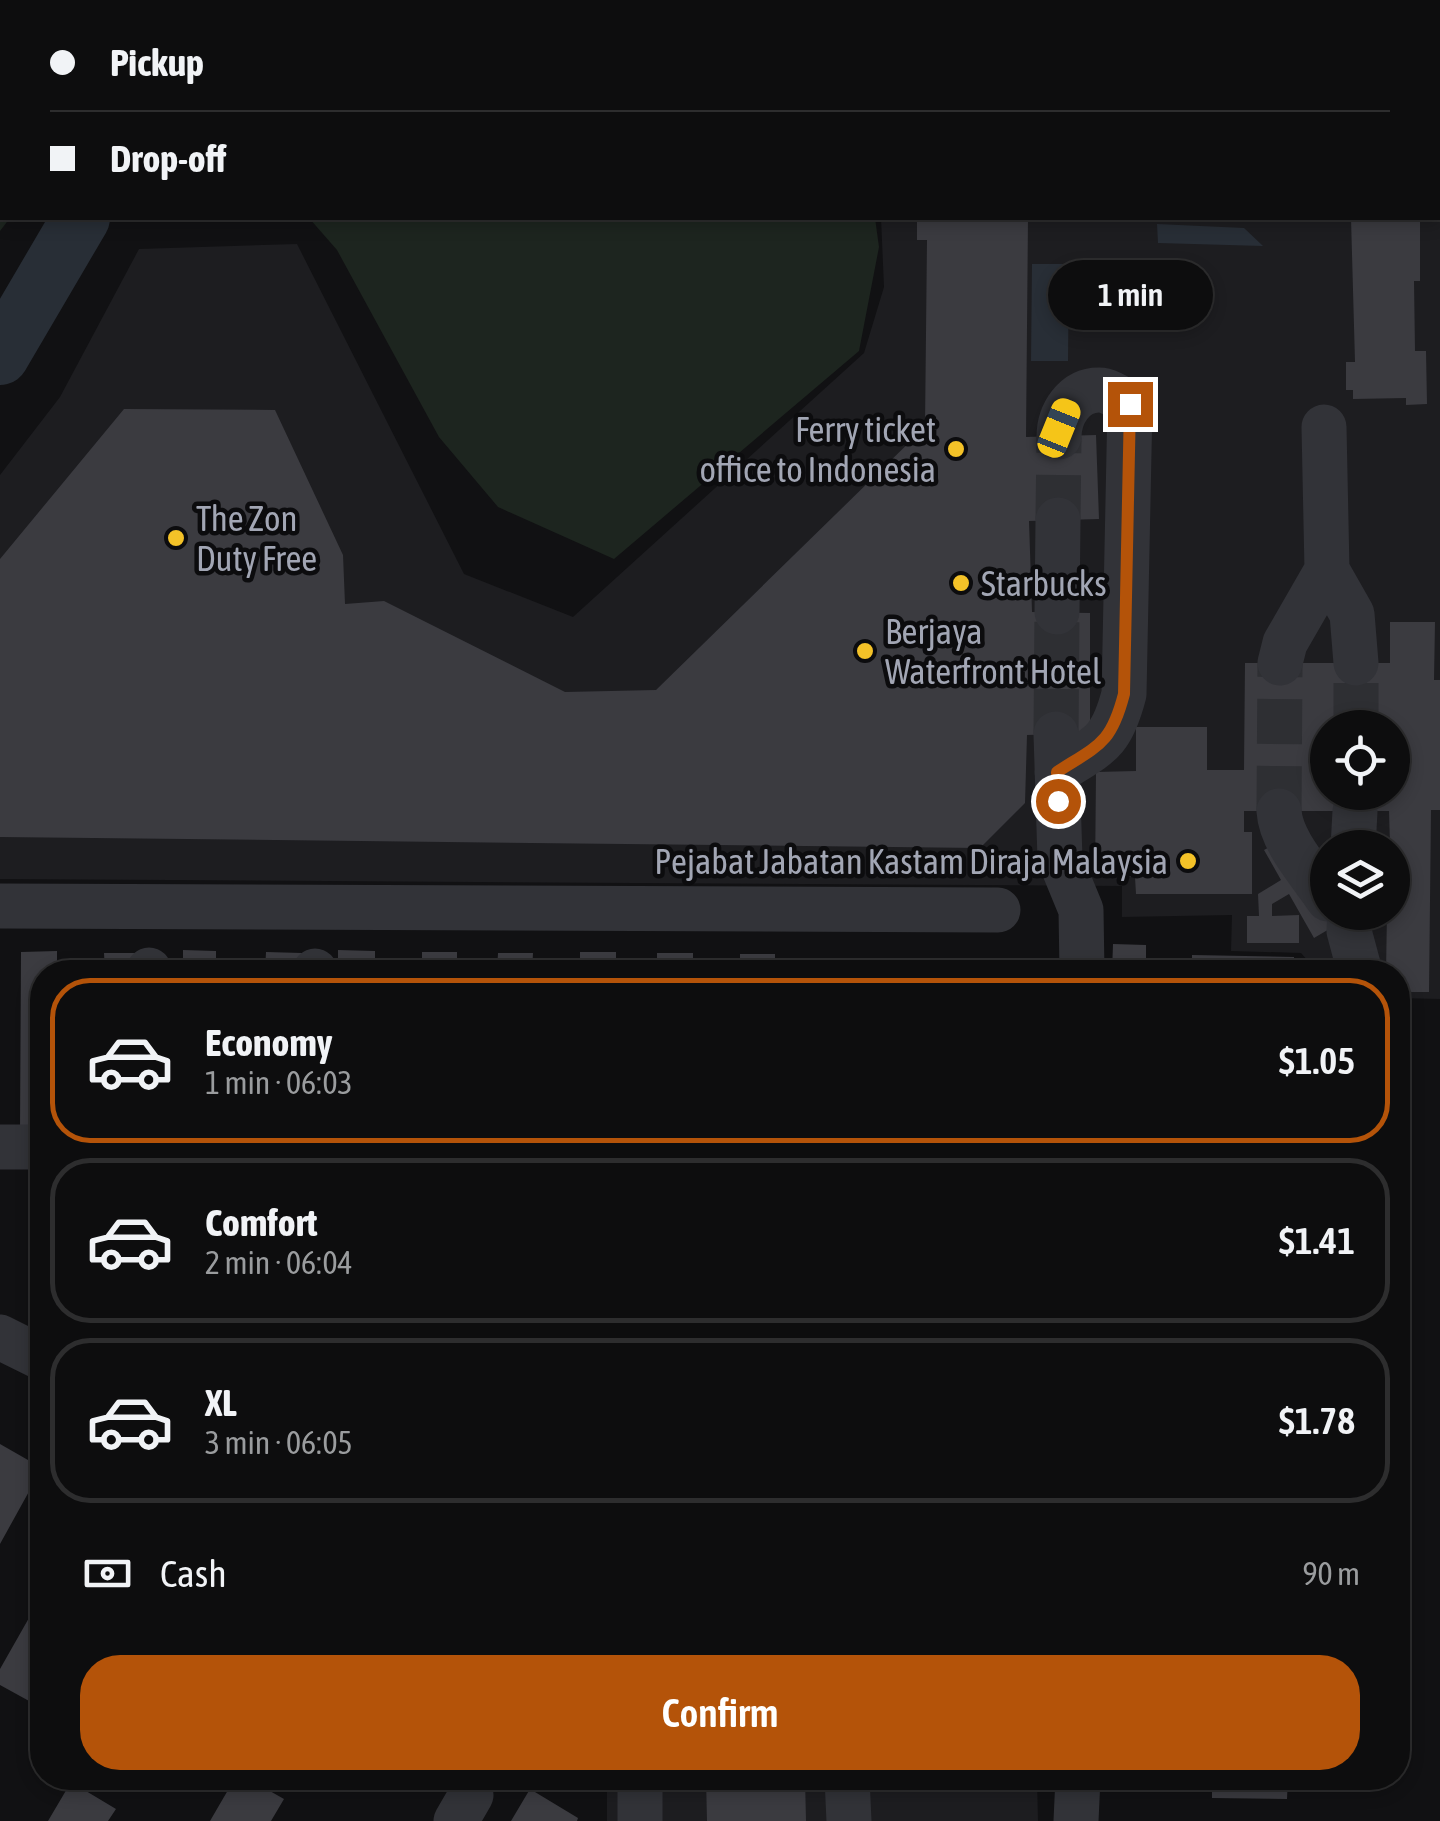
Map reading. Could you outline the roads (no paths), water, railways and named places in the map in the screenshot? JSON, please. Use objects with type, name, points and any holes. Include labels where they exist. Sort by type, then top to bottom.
[{"type":"street","points":[[1059,436],[1068,406],[1084,393],[1103,390],[1130,404],[1124,694],[1105,742],[1057,753],[1060,859],[1081,910],[1082,960]]},
{"type":"street","points":[[1324,427],[1327,570],[1352,614],[1356,663]]},
{"type":"street","points":[[1057,612],[1058,520]]},
{"type":"street","points":[[1280,663],[1285,643],[1327,570]]},
{"type":"street","points":[[1279,811],[1280,822],[1310,872]]},
{"type":"street","points":[[0,906],[998,910]]},
{"type":"street","points":[[0,1147],[30,1147]]},
{"type":"street","points":[[640,1790],[640,1821]]},
{"type":"street","points":[[847,1790],[848,1821]]},
{"type":"street","points":[[1076,1821],[1077,1790]]},
{"type":"waterway","points":[[0,356],[80,220]]},
{"type":"tunnel","points":[[1058,520],[1059,437]]},
{"type":"tunnel","points":[[1056,734],[1057,612]]},
{"type":"tunnel","points":[[1279,811],[1280,663]]},
{"type":"tunnel","points":[[1356,663],[1356,710]]},
{"type":"place","name":"Ferry ticket office to Indonesia","points":[[956,449]]},
{"type":"place","name":"The Zon Duty Free","points":[[176,538]]},
{"type":"place","name":"Starbucks","points":[[961,583]]},
{"type":"place","name":"Berjaya Waterfront Hotel","points":[[865,651]]},
{"type":"place","name":"Pejabat Jabatan Kastam Diraja Malaysia","points":[[1188,861]]}]
